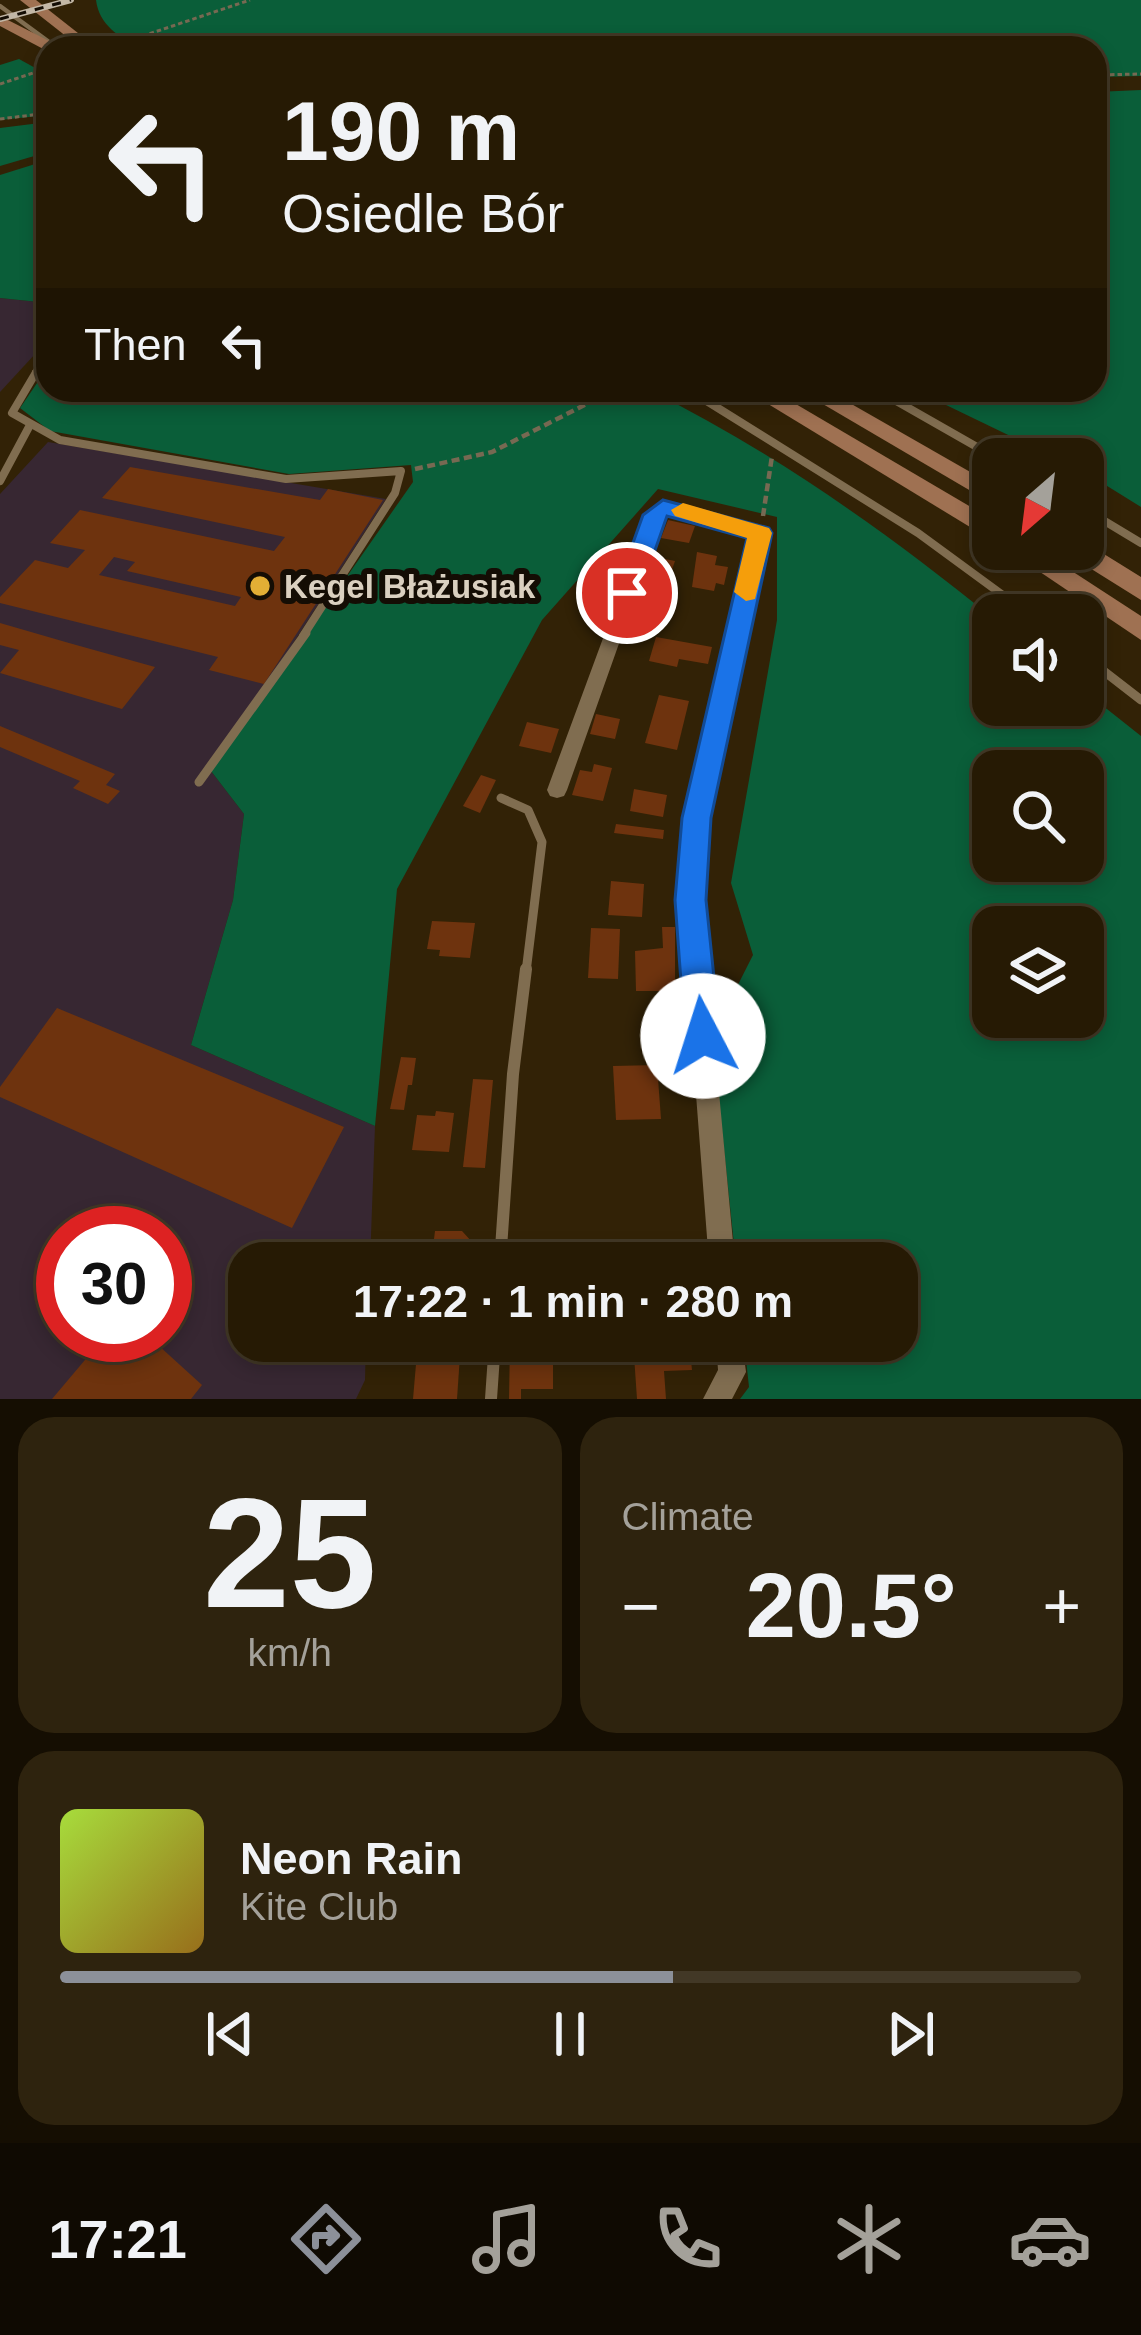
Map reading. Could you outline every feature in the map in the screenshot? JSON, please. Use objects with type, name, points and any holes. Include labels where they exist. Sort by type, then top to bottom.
[{"type":"main road","points":[[27,0],[81,36]]},
{"type":"main road","points":[[72,10],[90,36]]},
{"type":"main road","points":[[0,20],[36,39]]},
{"type":"main road","points":[[776,402],[972,519]]},
{"type":"main road","points":[[831,402],[972,484]]},
{"type":"main road","points":[[1104,566],[1141,590]]},
{"type":"main road","points":[[1051,570],[1141,630]]},
{"type":"street","points":[[557,790],[658,511],[672,507],[760,533],[697,818],[691,900],[720,1242]]},
{"type":"street","points":[[717,1399],[732,1372],[731,1362]]},
{"type":"lane","points":[[0,6],[39,36]]},
{"type":"lane","points":[[36,374],[11,413],[60,440],[286,479],[401,471],[395,493],[307,631],[199,782]]},
{"type":"lane","points":[[709,402],[918,533],[1001,594]]},
{"type":"lane","points":[[898,402],[972,444]]},
{"type":"lane","points":[[0,481],[30,425]]},
{"type":"lane","points":[[1104,521],[1141,543]]},
{"type":"lane","points":[[1104,671],[1141,700]]},
{"type":"lane","points":[[501,798],[528,811],[542,842],[513,1074],[501,1242]]},
{"type":"lane","points":[[491,1399],[494,1362]]},
{"type":"path","points":[[137,36],[250,0]]},
{"type":"path","points":[[0,84],[36,72]]},
{"type":"path","points":[[1107,75],[1141,74]]},
{"type":"path","points":[[0,118],[36,114]]},
{"type":"path","points":[[401,471],[492,452],[590,402]]},
{"type":"path","points":[[760,533],[772,440]]},
{"type":"shaded area","points":[[0,298],[36,302],[36,353],[0,392]]},
{"type":"shaded area","points":[[48,442],[386,499],[211,771],[244,814],[233,900],[191,1045],[375,1126],[371,1242],[228,1242],[228,1362],[365,1362],[365,1380],[356,1399],[0,1399],[0,494]]},
{"type":"green space","points":[[96,0],[1141,0],[1141,76],[1107,77],[1107,36],[120,36]]},
{"type":"green space","points":[[19,59],[36,68],[36,116],[0,120],[0,65]]},
{"type":"green space","points":[[1141,90],[1141,507],[1104,484],[1104,438],[1014,438],[940,402],[1107,402],[1107,91]]},
{"type":"green space","points":[[36,124],[36,156],[0,166],[0,128]]},
{"type":"green space","points":[[36,164],[36,302],[0,298],[0,175]]},
{"type":"green space","points":[[36,385],[36,402],[672,402],[827,495],[972,602],[972,726],[1104,726],[1104,707],[1141,736],[1141,1399],[740,1399],[749,1387],[746,1362],[918,1362],[918,1242],[734,1242],[712,1036],[753,955],[731,883],[777,620],[777,517],[658,489],[542,620],[397,889],[375,1126],[191,1045],[233,900],[244,814],[211,771],[413,482],[411,465],[289,474],[50,431],[20,408]]},
{"type":"building","name":"Kegel Błażusiak","points":[[130,467],[320,500],[328,489],[383,500],[264,684],[209,670],[218,657],[0,603],[0,597],[35,560],[68,568],[85,550],[50,543],[80,510],[274,551],[285,537],[102,498]],"holes":[[[114,557],[135,562],[127,571],[241,597],[235,606],[99,575]]]},
{"type":"building","points":[[668,520],[695,526],[689,543],[661,538]]},
{"type":"building","points":[[697,552],[717,556],[715,565],[728,567],[724,585],[716,583],[714,591],[692,587]]},
{"type":"building","points":[[650,556],[675,561],[668,581],[642,576]]},
{"type":"building","points":[[598,576],[623,581],[613,605],[589,600]]},
{"type":"building","points":[[0,623],[155,667],[122,709],[0,673],[19,650],[0,645]]},
{"type":"building","points":[[656,637],[712,647],[708,664],[679,659],[677,667],[649,661]]},
{"type":"building","points":[[659,695],[689,701],[677,750],[645,743]]},
{"type":"building","points":[[596,714],[620,719],[615,739],[590,734]]},
{"type":"building","points":[[527,722],[559,729],[551,753],[519,746]]},
{"type":"building","points":[[0,726],[115,774],[106,785],[120,791],[108,804],[73,788],[80,781],[0,747]]},
{"type":"building","points":[[594,764],[612,768],[603,801],[572,795],[580,770],[592,772]]},
{"type":"building","points":[[481,775],[496,780],[480,813],[463,806]]},
{"type":"building","points":[[634,789],[667,795],[663,817],[630,811]]},
{"type":"building","points":[[616,824],[664,830],[663,839],[614,833]]},
{"type":"building","points":[[611,881],[644,884],[642,917],[608,915]]},
{"type":"building","points":[[432,921],[475,923],[470,958],[439,956],[440,950],[427,949]]},
{"type":"building","points":[[662,927],[675,927],[675,991],[636,991],[635,951],[663,948]]},
{"type":"building","points":[[591,928],[620,929],[618,979],[588,978]]},
{"type":"building","points":[[57,1008],[344,1127],[292,1228],[0,1097],[0,1087]]},
{"type":"building","points":[[401,1057],[416,1058],[412,1085],[408,1085],[404,1110],[390,1109]]},
{"type":"building","points":[[657,1065],[661,1119],[616,1120],[613,1066]]},
{"type":"building","points":[[473,1079],[493,1080],[485,1168],[463,1167]]},
{"type":"building","points":[[436,1111],[454,1113],[449,1152],[412,1150],[417,1115],[435,1116]]},
{"type":"building","points":[[435,1231],[462,1231],[472,1242],[434,1242]]},
{"type":"building","points":[[83,1362],[177,1362],[202,1385],[191,1399],[52,1399]]},
{"type":"building","points":[[416,1362],[460,1362],[457,1399],[413,1399]]},
{"type":"building","points":[[510,1362],[553,1362],[553,1389],[521,1389],[521,1399],[509,1399]]},
{"type":"building","points":[[634,1362],[691,1362],[692,1370],[664,1371],[666,1399],[637,1399]]},
{"type":"railway","points":[[0,19],[71,0]]},
{"type":"slow traffic","points":[[683,510],[760,533],[746,592]]},
{"type":"place","name":"Kegel Błażusiak","points":[[260,586]]},
{"type":"route","points":[[627,593],[655,515],[663,507],[760,533],[697,818],[691,900],[703,1036]]}]
